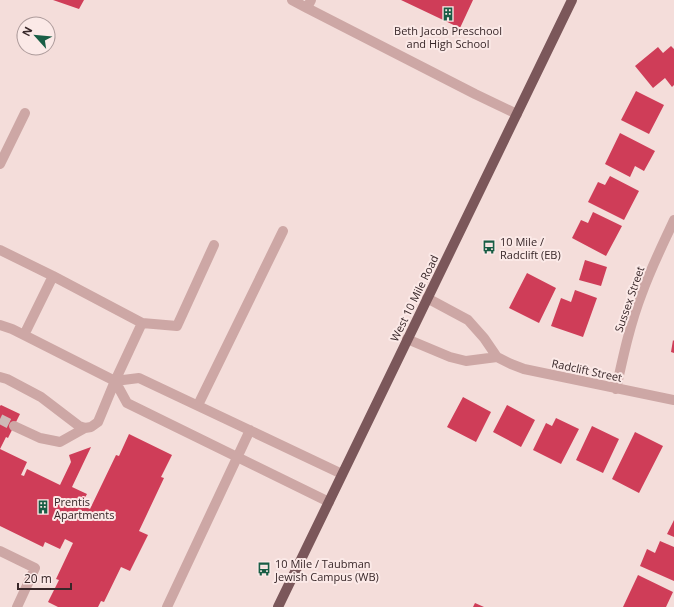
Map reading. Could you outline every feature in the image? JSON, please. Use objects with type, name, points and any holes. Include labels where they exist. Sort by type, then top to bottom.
[{"type":"main road","name":"West 10 Mile Road","points":[[278,607],[572,0]]},
{"type":"street","points":[[292,0],[309,4],[475,94],[517,114]]},
{"type":"street","points":[[0,164],[25,113]]},
{"type":"street","name":"Sussex Street","points":[[616,389],[628,336],[641,294],[674,220]]},
{"type":"street","points":[[198,406],[283,231]]},
{"type":"street","points":[[0,250],[54,276],[142,323],[177,326],[214,245]]},
{"type":"street","points":[[24,335],[54,276]]},
{"type":"street","points":[[407,339],[450,357],[466,361],[497,357],[484,338],[468,320],[427,298]]},
{"type":"street","points":[[14,426],[40,438],[60,442],[98,422],[142,323]]},
{"type":"street","points":[[0,325],[12,329],[115,381],[139,378],[342,474]]},
{"type":"street","name":"Radclift Street","points":[[497,357],[524,369],[674,400]]},
{"type":"street","points":[[0,377],[7,379],[41,397],[70,420],[85,428]]},
{"type":"street","points":[[115,381],[127,403],[329,502]]},
{"type":"street","points":[[167,607],[250,430]]},
{"type":"street","points":[[0,550],[35,568],[17,607]]},
{"type":"building","points":[[53,0],[84,0],[79,9]]},
{"type":"building","name":"Beth Jacob Preschool and High School","points":[[401,0],[473,0],[460,28]]},
{"type":"building","points":[[671,46],[674,49],[674,85],[672,87],[665,78],[653,88],[635,66],[658,47],[663,53]]},
{"type":"building","points":[[636,91],[664,105],[649,134],[621,120]]},
{"type":"building","points":[[620,133],[655,151],[644,171],[635,166],[630,177],[605,164]]},
{"type":"building","points":[[610,176],[639,191],[624,220],[588,202],[598,182],[605,185]]},
{"type":"building","points":[[593,212],[622,226],[606,256],[572,238],[581,220],[588,223]]},
{"type":"building","points":[[585,260],[607,267],[601,286],[579,280]]},
{"type":"building","points":[[527,273],[556,288],[539,323],[509,308]]},
{"type":"building","points":[[575,290],[597,298],[583,337],[551,326],[561,298],[571,302]]},
{"type":"building","points":[[673,340],[674,341],[674,353],[671,352]]},
{"type":"building","points":[[463,397],[491,412],[476,442],[447,427]]},
{"type":"building","points":[[1,405],[20,414],[8,438],[6,437],[0,449]]},
{"type":"building","points":[[507,405],[535,420],[521,447],[493,432]]},
{"type":"building","points":[[556,418],[579,429],[561,464],[533,450],[546,423],[552,426]]},
{"type":"building","points":[[592,426],[619,439],[603,473],[576,460]]},
{"type":"building","points":[[635,432],[663,446],[639,493],[612,479]]},
{"type":"building","name":"Prentis Apartments","points":[[129,434],[172,455],[161,477],[164,478],[139,531],[148,535],[130,571],[121,567],[104,602],[101,601],[98,607],[58,607],[48,602],[59,580],[56,579],[73,543],[65,539],[60,549],[45,542],[43,547],[0,526],[0,449],[27,462],[21,475],[24,476],[27,469],[60,485],[71,462],[69,455],[91,447],[72,487],[87,494],[81,505],[90,509],[116,455],[119,456]]},
{"type":"building","points":[[674,520],[674,537],[667,534]]},
{"type":"building","points":[[660,541],[674,547],[674,581],[640,566],[647,549],[655,553]]},
{"type":"building","points":[[638,575],[673,592],[666,607],[623,607]]},
{"type":"building","points":[[475,603],[484,607],[473,607]]},
{"type":"tunnel","points":[[0,419],[14,426]]},
{"type":"place","name":"Beth Jacob Preschool and High School","points":[[448,14]]},
{"type":"place","name":"10 Mile / Radclift (EB)","points":[[489,247]]},
{"type":"place","name":"Prentis Apartments","points":[[43,507]]},
{"type":"place","name":"10 Mile / Taubman Jewish Campus (WB)","points":[[264,569]]}]
